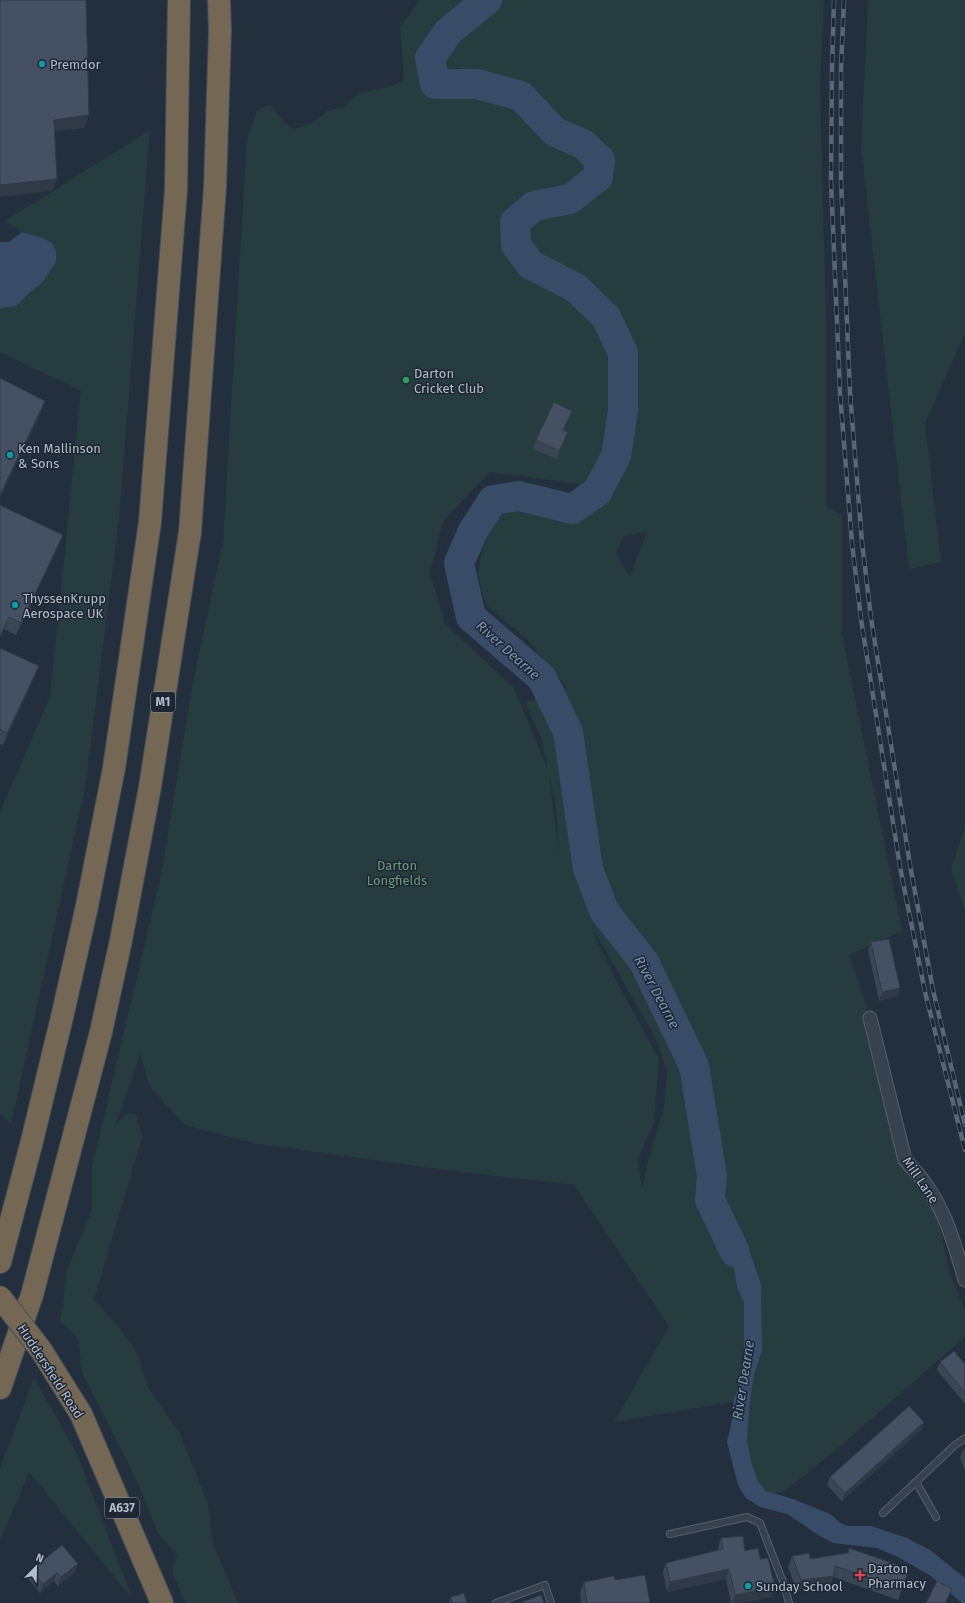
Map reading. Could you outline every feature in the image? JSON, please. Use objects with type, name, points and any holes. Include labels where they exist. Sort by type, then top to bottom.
[{"type":"highway","points":[[0,1262],[64,1013],[87,906],[114,768],[150,522],[176,190],[179,0]]},
{"type":"highway","name":"M1","points":[[0,1388],[32,1295],[100,1032],[122,940],[150,787],[190,532],[215,188],[220,30],[219,0]]},
{"type":"highway","name":"Huddersfield Road","points":[[0,1297],[41,1350],[81,1414],[162,1603]]},
{"type":"street","name":"Mill Lane","points":[[875,1025],[905,1160],[920,1174],[932,1192],[953,1236],[965,1280]]},
{"type":"lane","points":[[883,1513],[955,1445],[965,1438]]},
{"type":"lane","points":[[916,1482],[936,1517]]},
{"type":"lane","points":[[670,1534],[747,1517],[760,1523],[783,1582],[789,1603]]},
{"type":"lane","points":[[496,1603],[545,1585],[551,1603]]},
{"type":"green space","name":"Darton Longfields","points":[[420,0],[824,0],[820,86],[826,321],[826,506],[842,515],[842,633],[902,931],[849,955],[870,1018],[905,1160],[935,1207],[950,1274],[965,1311],[965,1337],[838,1448],[786,1490],[775,1494],[766,1491],[758,1481],[751,1461],[747,1440],[754,1375],[762,1351],[761,1284],[750,1252],[723,1209],[714,1217],[726,1241],[733,1263],[737,1287],[744,1303],[744,1356],[741,1378],[733,1402],[614,1422],[669,1326],[574,1185],[429,1168],[252,1143],[185,1125],[150,1087],[140,1054],[115,1126],[127,1113],[136,1114],[142,1137],[94,1300],[119,1327],[137,1353],[147,1386],[180,1434],[208,1503],[213,1544],[238,1603],[186,1603],[172,1572],[177,1555],[158,1533],[136,1479],[82,1372],[78,1338],[60,1321],[66,1273],[92,1209],[92,1167],[162,871],[192,688],[223,541],[247,138],[257,111],[270,104],[282,120],[293,129],[310,124],[327,111],[344,106],[358,94],[395,85],[404,79],[400,27]],"holes":[[[456,68],[528,84],[585,139],[586,156],[575,144],[535,127],[523,111],[480,93],[438,93]],[[490,472],[579,484],[561,520],[531,510],[508,509],[492,526],[482,550],[478,573],[482,593],[489,608],[526,638],[567,687],[525,703],[541,737],[548,770],[514,688],[445,624],[430,573],[443,521]],[[647,532],[630,576],[616,553],[624,536]],[[549,774],[556,808],[559,855]],[[592,930],[604,948],[656,1039],[667,1072],[664,1108],[650,1154],[642,1189],[638,1159],[654,1122],[659,1059],[618,984]]]},
{"type":"green space","points":[[868,0],[965,0],[965,333],[925,423],[941,562],[909,569],[861,147]]},
{"type":"green space","points":[[150,130],[119,519],[85,788],[11,1124],[0,1113],[0,812],[50,697],[81,391],[0,352],[0,308],[28,294],[42,283],[56,262],[43,238],[22,232],[5,221]]},
{"type":"green space","points":[[965,826],[965,910],[951,869]]},
{"type":"green space","points":[[34,1378],[77,1454],[132,1598],[29,1472],[0,1541],[0,1468]]},
{"type":"water","points":[[22,232],[43,238],[52,243],[56,251],[56,262],[42,283],[16,306],[0,308],[0,242],[9,242]]},
{"type":"water","points":[[723,1208],[750,1252],[761,1284],[762,1351],[754,1375],[747,1440],[751,1461],[758,1481],[766,1491],[793,1499],[830,1514],[842,1524],[848,1526],[871,1526],[907,1538],[930,1550],[965,1578],[965,1603],[962,1603],[931,1576],[896,1556],[877,1548],[833,1543],[787,1514],[760,1507],[746,1498],[738,1485],[727,1442],[734,1411],[733,1402],[741,1378],[744,1356],[744,1303],[737,1287],[733,1263],[726,1241],[714,1217]]},
{"type":"building","name":"Premdor","points":[[0,0],[86,0],[89,115],[54,120],[57,179],[0,185]]},
{"type":"building","name":"Ken Mallinson & Sons","points":[[0,378],[45,401],[0,495]]},
{"type":"building","points":[[554,402],[572,411],[563,430],[568,432],[559,451],[536,440]]},
{"type":"building","points":[[0,505],[63,535],[21,623],[9,617],[0,636]]},
{"type":"building","points":[[0,648],[39,666],[7,733],[0,730]]},
{"type":"building","points":[[889,939],[900,988],[882,992],[871,942]]},
{"type":"building","points":[[954,1351],[965,1364],[965,1393],[940,1362]]},
{"type":"building","points":[[909,1406],[924,1422],[845,1493],[830,1477]]},
{"type":"building","points":[[743,1536],[745,1551],[758,1548],[760,1559],[768,1558],[775,1587],[735,1595],[729,1569],[670,1582],[666,1563],[723,1549],[721,1538]]},
{"type":"building","points":[[62,1545],[78,1564],[61,1577],[57,1573],[43,1584],[31,1570]]},
{"type":"building","points":[[849,1548],[909,1569],[902,1590],[835,1566],[834,1576],[801,1580],[792,1556],[809,1553],[810,1559],[848,1553]]},
{"type":"building","points":[[645,1575],[650,1603],[587,1603],[584,1582],[614,1576],[615,1580]]},
{"type":"building","points":[[937,1581],[952,1589],[945,1603],[926,1603]]},
{"type":"building","points":[[464,1593],[467,1603],[452,1603],[451,1597]]},
{"type":"building","points":[[541,1595],[544,1603],[520,1603]]},
{"type":"waterway","name":"River Dearne","points":[[487,0],[448,32],[430,58],[435,84],[477,84],[521,96],[555,132],[583,144],[600,160],[598,177],[570,199],[534,206],[515,222],[516,245],[531,265],[576,288],[606,317],[623,353],[623,411],[616,456],[597,492],[572,509],[519,496],[493,500],[473,531],[459,563],[471,617],[542,678],[568,732],[588,869],[604,911],[644,962],[694,1066],[712,1176],[710,1200],[735,1252]]},
{"type":"railway","points":[[834,0],[831,181],[840,393],[852,543],[861,619],[900,867],[925,992],[965,1150]]},
{"type":"railway","points":[[844,0],[841,68],[841,181],[850,393],[862,542],[871,618],[910,865],[933,990],[965,1125]]},
{"type":"place","name":"Premdor","points":[[42,64]]},
{"type":"place","name":"Darton Cricket Club","points":[[406,380]]},
{"type":"place","name":"Ken Mallinson & Sons","points":[[10,455]]},
{"type":"place","name":"ThyssenKrupp Aerospace UK","points":[[15,605]]},
{"type":"place","name":"Darton Pharmacy","points":[[860,1575]]},
{"type":"place","name":"Sunday School","points":[[748,1586]]}]
